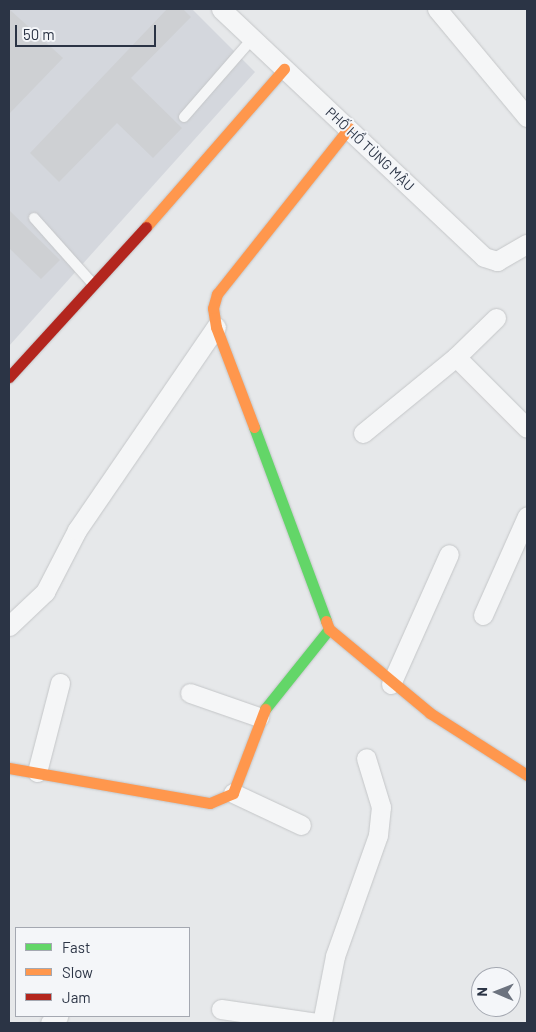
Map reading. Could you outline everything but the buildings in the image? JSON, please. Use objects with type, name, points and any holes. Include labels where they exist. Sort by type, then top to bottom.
[{"type":"street","name":"PHỐ HỒ TÙNG MẬU","points":[[221,9],[484,257],[497,261],[527,244]]},
{"type":"street","points":[[437,9],[527,117]]},
{"type":"street","points":[[9,377],[95,285],[284,69]]},
{"type":"street","points":[[349,128],[217,294],[213,308],[216,327],[330,629],[391,684],[527,775]]},
{"type":"street","points":[[363,433],[456,357],[496,318]]},
{"type":"street","points":[[9,626],[48,588],[77,530],[216,327]]},
{"type":"street","points":[[456,357],[527,428]]},
{"type":"street","points":[[482,615],[527,516]]},
{"type":"street","points":[[391,684],[449,554]]},
{"type":"street","points":[[9,768],[210,803],[233,793],[259,717],[330,629]]},
{"type":"street","points":[[37,772],[60,683]]},
{"type":"street","points":[[190,693],[259,717]]},
{"type":"street","points":[[322,1023],[339,943],[378,835],[379,799],[366,758]]},
{"type":"street","points":[[233,793],[301,825]]},
{"type":"street","points":[[221,1009],[317,1023]]},
{"type":"lane","points":[[184,117],[252,39]]},
{"type":"lane","points":[[34,218],[95,285]]},
{"type":"shaded area","points":[[9,9],[192,9],[255,72],[9,346]]},
{"type":"traffic: fast","points":[[254,427],[326,621]]},
{"type":"traffic: fast","points":[[265,709],[329,629]]},
{"type":"traffic: slow","points":[[146,227],[284,69]]},
{"type":"traffic: slow","points":[[254,427],[216,327],[213,308],[217,294],[349,128]]},
{"type":"traffic: slow","points":[[326,621],[329,629],[430,713],[527,775]]},
{"type":"traffic: slow","points":[[9,768],[210,803],[233,793],[265,709]]},
{"type":"traffic: jam","points":[[9,377],[146,227]]}]
